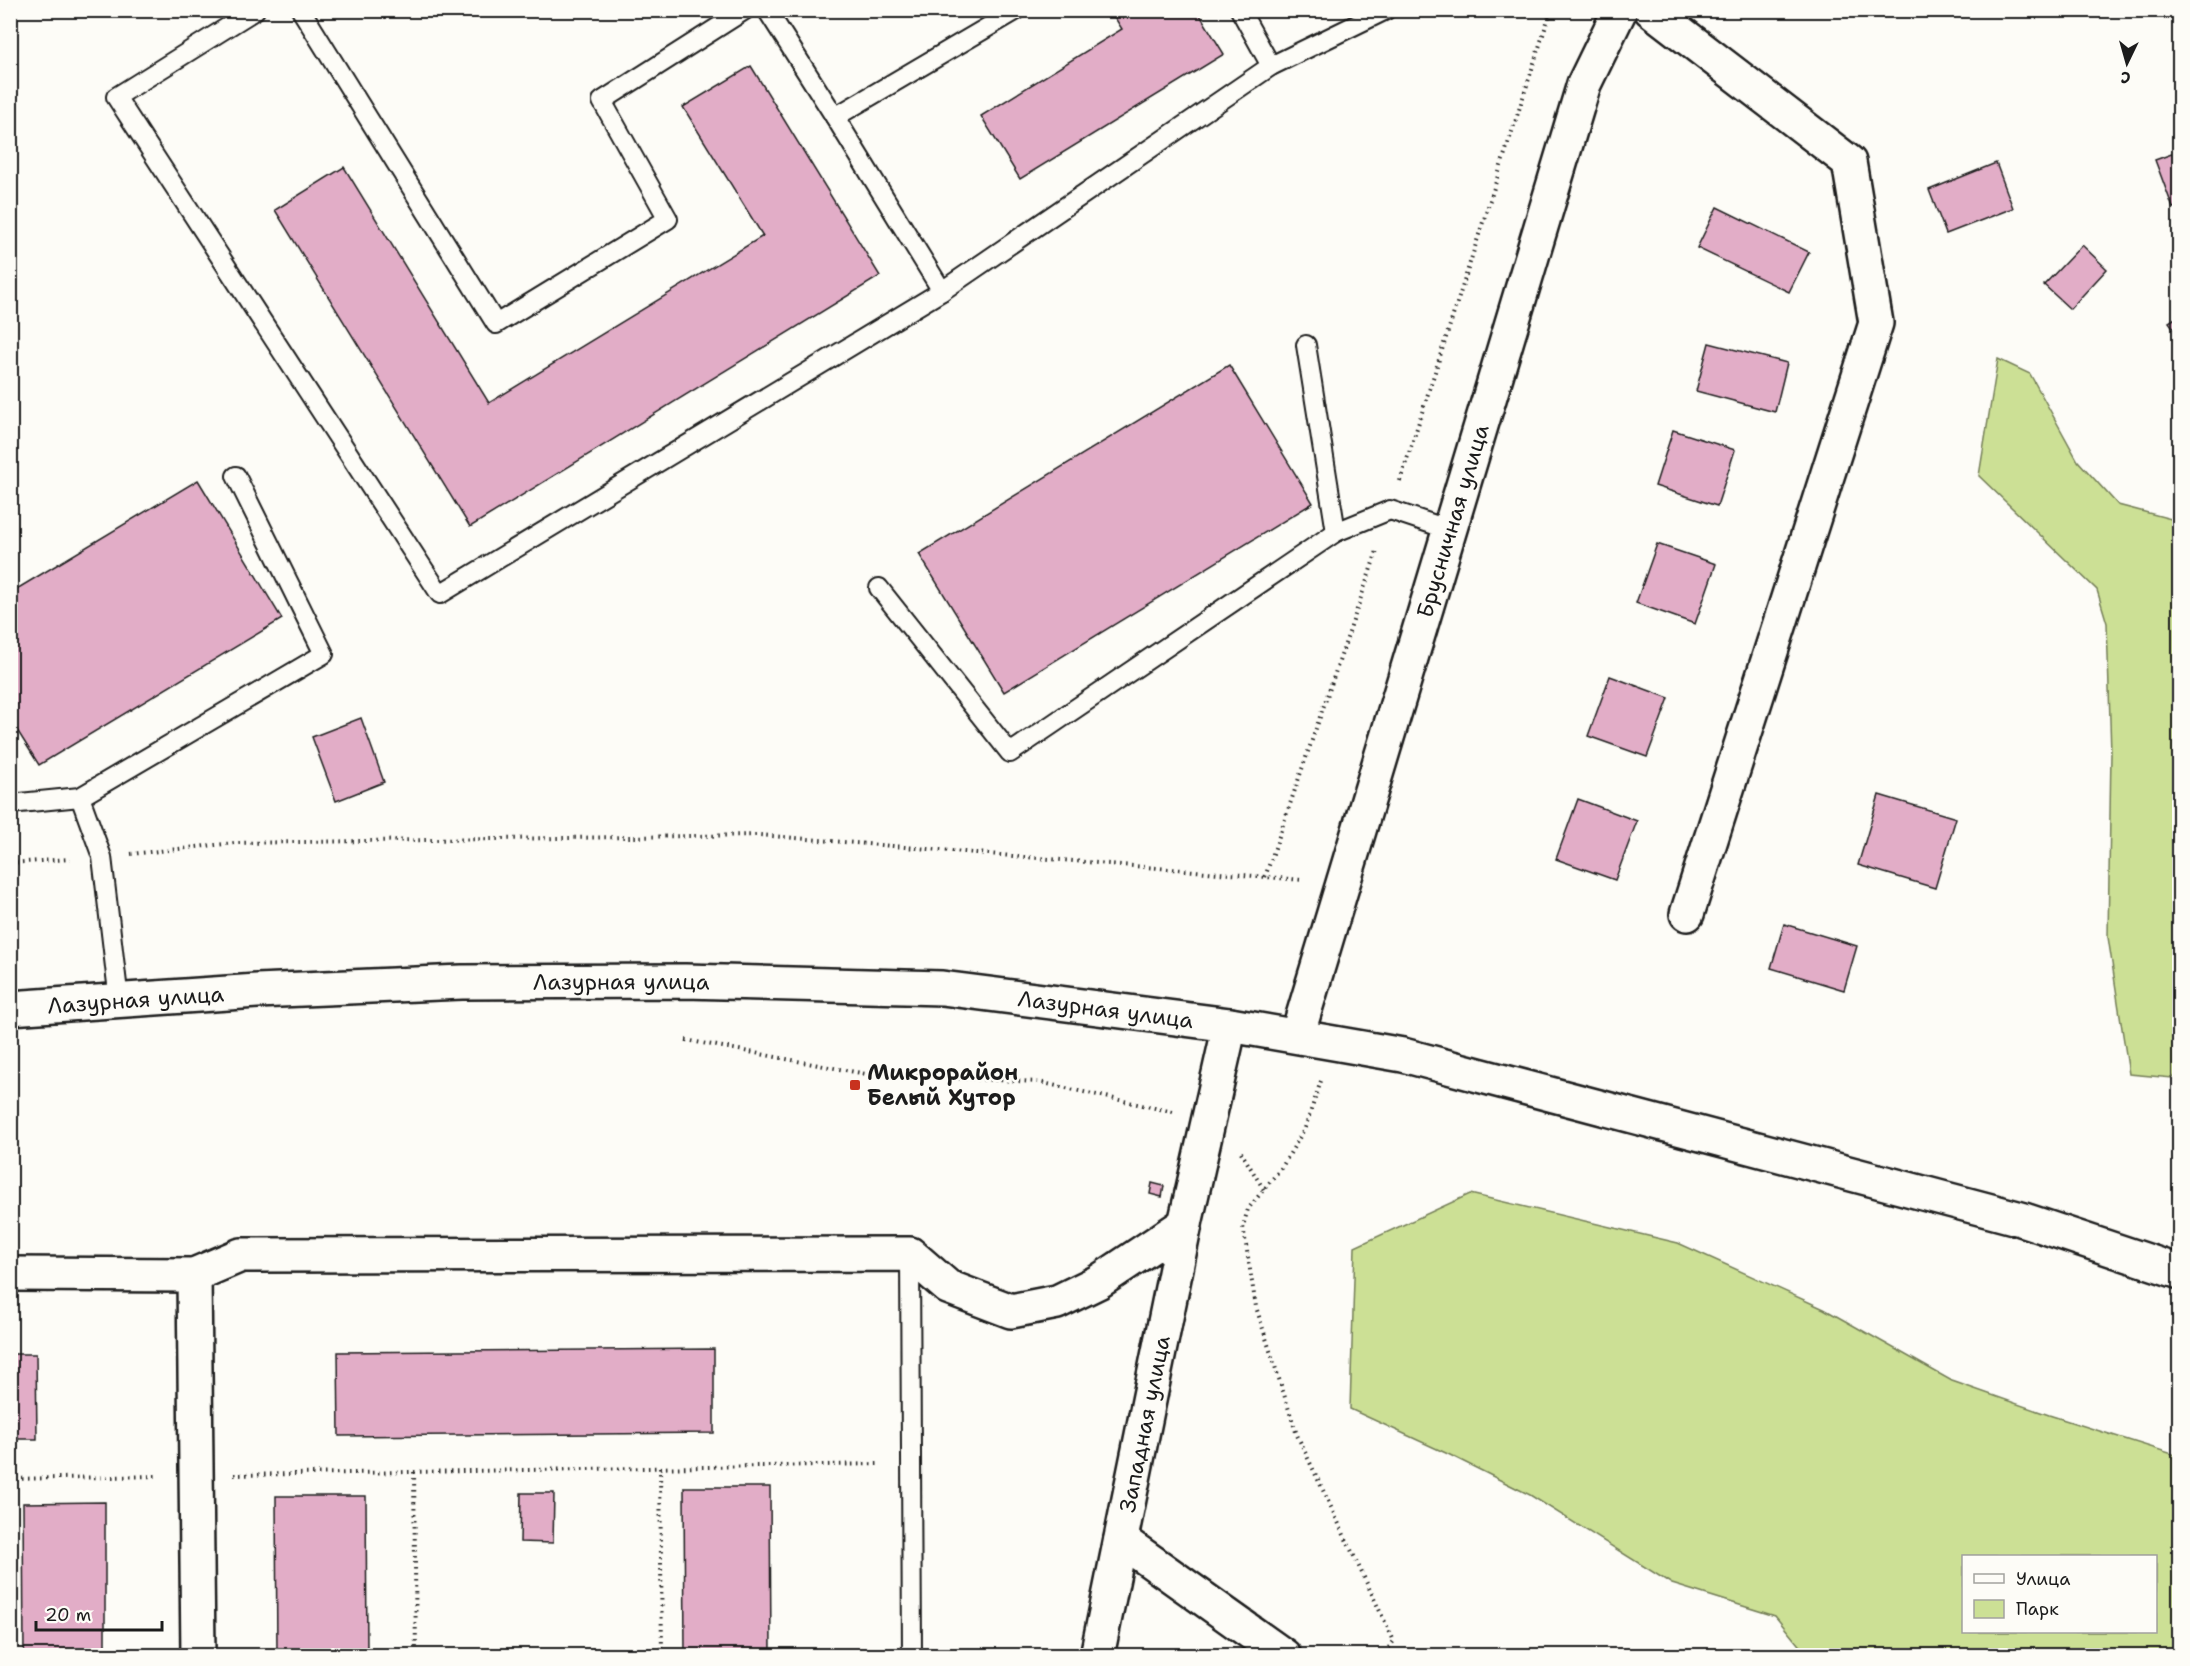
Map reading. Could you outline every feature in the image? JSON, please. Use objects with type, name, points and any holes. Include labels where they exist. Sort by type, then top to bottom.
[{"type":"street","name":"Брусничная улица","points":[[1297,1036],[1584,84],[1620,10]]},
{"type":"street","points":[[1651,10],[1849,162],[1876,323],[1688,914]]},
{"type":"street","name":"Лазурная улица","points":[[10,1008],[257,991],[462,982],[685,981],[942,988],[1230,1025],[1402,1055],[2021,1219],[2180,1272]]},
{"type":"street","name":"Западная улица","points":[[1097,1656],[1185,1224],[1230,1025]]},
{"type":"street","points":[[10,1274],[194,1275],[241,1255],[910,1254],[948,1287],[1011,1311],[1057,1302],[1098,1282],[1185,1224]]},
{"type":"street","points":[[194,1275],[198,1656]]},
{"type":"street","points":[[1121,1540],[1284,1656]]},
{"type":"lane","points":[[255,10],[116,97],[440,594],[942,291],[1271,66],[1386,10]]},
{"type":"lane","points":[[301,10],[496,324],[668,219],[602,100],[745,10]]},
{"type":"lane","points":[[767,10],[942,291]]},
{"type":"lane","points":[[835,117],[1017,10]]},
{"type":"lane","points":[[1240,10],[1271,66]]},
{"type":"lane","points":[[1306,345],[1336,532]]},
{"type":"lane","points":[[10,804],[80,797],[324,654],[236,476]]},
{"type":"lane","points":[[879,588],[1010,753],[1336,532],[1390,510],[1450,530]]},
{"type":"lane","points":[[80,797],[102,857],[119,1001]]},
{"type":"lane","points":[[910,1254],[912,1656]]},
{"type":"path","points":[[1265,877],[1390,510],[1551,10]]},
{"type":"path","points":[[10,863],[102,857],[234,843],[759,835],[1343,883]]},
{"type":"path","points":[[686,1041],[866,1074],[1039,1082],[1209,1120],[1243,1154],[1264,1190]]},
{"type":"path","points":[[1335,1043],[1305,1128],[1282,1167],[1248,1209],[1243,1226],[1256,1307],[1297,1435],[1394,1641],[1382,1656]]},
{"type":"path","points":[[10,1479],[911,1464]]},
{"type":"path","points":[[660,1467],[662,1656]]},
{"type":"path","points":[[414,1472],[416,1656]]},
{"type":"green space","points":[[1998,359],[2030,374],[2078,461],[2118,505],[2179,521],[2180,1071],[2173,1078],[2129,1074],[2108,937],[2111,753],[2107,623],[2097,590],[1979,476]]},
{"type":"green space","points":[[1470,1194],[1678,1243],[1824,1309],[1952,1381],[2049,1415],[2179,1456],[2179,1655],[1807,1655],[1775,1616],[1672,1584],[1530,1495],[1350,1409],[1355,1247]]},
{"type":"building","points":[[1110,10],[1197,10],[1224,54],[1020,179],[981,116],[1122,29]]},
{"type":"building","points":[[751,66],[880,276],[470,527],[275,210],[344,167],[489,403],[763,236],[683,107]]},
{"type":"building","points":[[2180,151],[2180,206],[2173,208],[2155,160]]},
{"type":"building","points":[[1996,163],[2013,208],[1946,234],[1929,190]]},
{"type":"building","points":[[1717,207],[1809,252],[1789,292],[1697,248]]},
{"type":"building","points":[[2082,245],[2107,269],[2070,309],[2044,285]]},
{"type":"building","points":[[2180,315],[2180,337],[2169,322]]},
{"type":"building","points":[[1709,343],[1787,363],[1775,412],[1696,391]]},
{"type":"building","points":[[1229,365],[1313,503],[1004,692],[919,554]]},
{"type":"building","points":[[1673,430],[1735,450],[1717,506],[1655,486]]},
{"type":"building","points":[[198,480],[282,619],[39,765],[10,719],[10,593]]},
{"type":"building","points":[[1657,544],[1716,564],[1695,624],[1636,603]]},
{"type":"building","points":[[1610,676],[1669,698],[1647,757],[1588,736]]},
{"type":"building","points":[[361,718],[384,782],[336,801],[312,737]]},
{"type":"building","points":[[1879,795],[1956,818],[1935,888],[1858,865]]},
{"type":"building","points":[[1578,799],[1637,821],[1615,880],[1556,859]]},
{"type":"building","points":[[1784,924],[1857,946],[1844,990],[1771,968]]},
{"type":"building","points":[[1152,1183],[1164,1186],[1162,1197],[1150,1194]]},
{"type":"building","points":[[714,1349],[714,1433],[339,1436],[338,1352]]},
{"type":"building","points":[[10,1354],[36,1354],[37,1439],[10,1439]]},
{"type":"building","points":[[684,1487],[770,1487],[771,1656],[685,1656]]},
{"type":"building","points":[[521,1493],[554,1493],[553,1543],[520,1542]]},
{"type":"building","points":[[276,1496],[366,1496],[367,1656],[277,1656]]},
{"type":"building","points":[[105,1502],[105,1656],[24,1656],[23,1503]]},
{"type":"place","name":"Микрорайон Белый Хутор","points":[[855,1085]]}]
